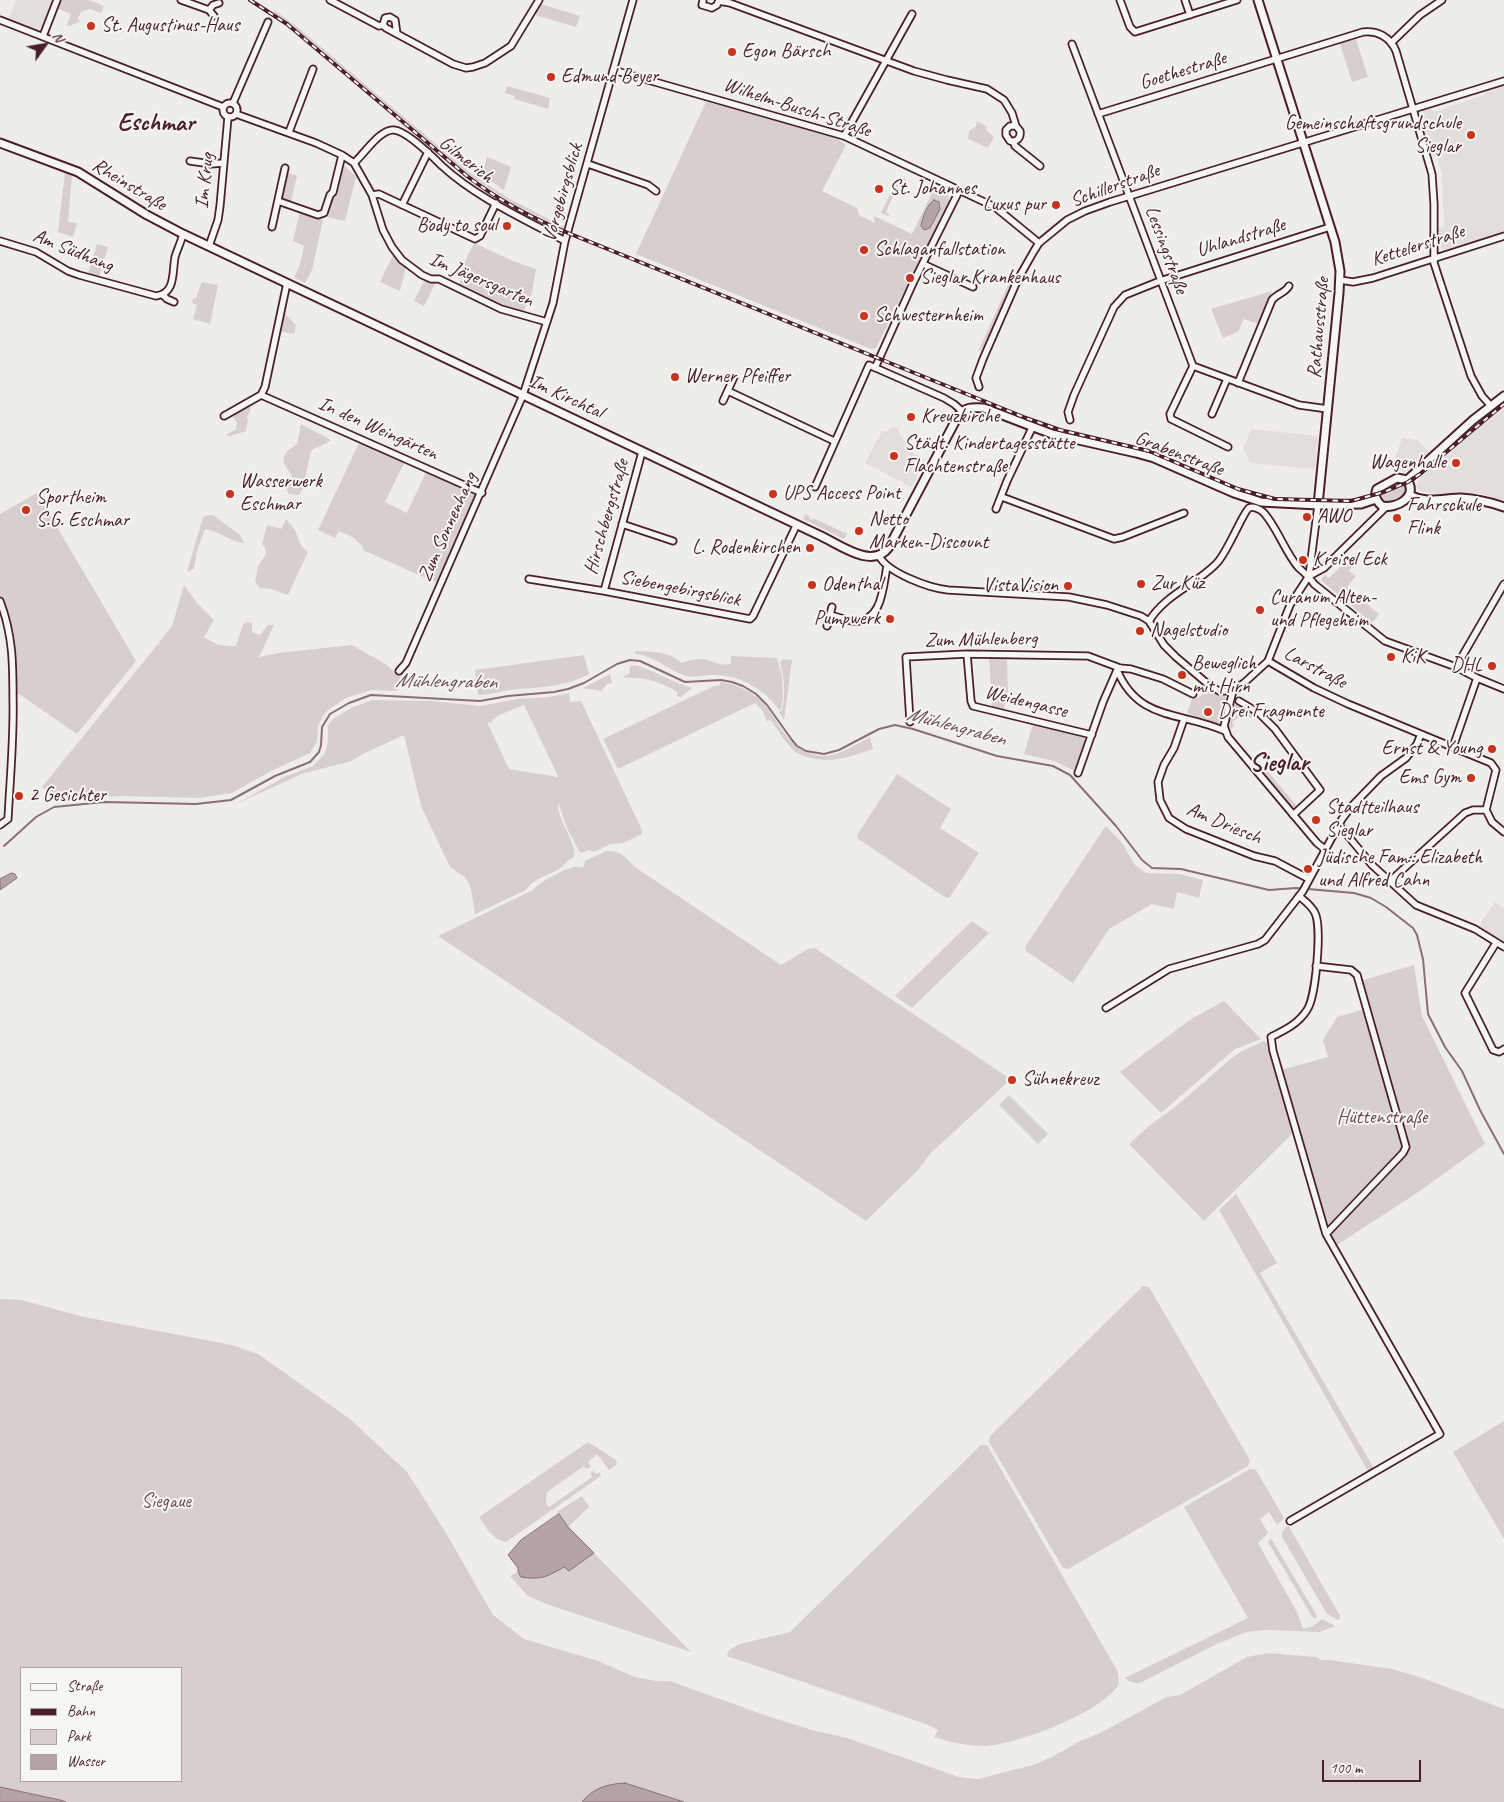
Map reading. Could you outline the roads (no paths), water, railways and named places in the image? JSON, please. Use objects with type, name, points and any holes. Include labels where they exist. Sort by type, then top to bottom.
[{"type":"street","points":[[43,36],[57,0]]},
{"type":"street","points":[[181,0],[208,10],[214,16]]},
{"type":"street","points":[[330,0],[379,26],[383,25],[389,31],[453,64],[466,68],[476,67],[511,46],[539,0]]},
{"type":"street","name":"Vorgebirgsblick","points":[[524,395],[556,292],[565,241],[633,0]]},
{"type":"street","points":[[704,0],[702,5],[712,8],[717,5],[719,0],[730,3],[932,77],[995,93],[1007,104],[1020,131],[1021,135],[1019,138],[1013,141]]},
{"type":"street","points":[[1120,0],[1130,27],[1135,32],[1237,0]]},
{"type":"street","points":[[1185,0],[1190,15]]},
{"type":"street","name":"Rathausstraße","points":[[1258,0],[1330,228],[1338,256],[1340,280],[1318,505],[1309,576],[1290,604],[1268,661]]},
{"type":"street","points":[[1442,0],[1420,15],[1391,43],[1398,57],[1427,153],[1433,180],[1434,263],[1471,376],[1482,396],[1491,406]]},
{"type":"street","points":[[208,10],[213,5],[219,3]]},
{"type":"street","points":[[844,136],[912,14]]},
{"type":"street","points":[[383,25],[385,18],[389,16],[393,18],[398,34]]},
{"type":"street","points":[[0,20],[223,107]]},
{"type":"street","points":[[233,103],[268,22]]},
{"type":"street","name":"Goethestraße","points":[[1098,114],[1363,32],[1369,31],[1380,34],[1391,43]]},
{"type":"street","name":"Lessingstraße","points":[[1072,44],[1193,366]]},
{"type":"street","points":[[289,132],[313,69]]},
{"type":"street","name":"Wilhelm-Busch-Straße","points":[[613,70],[844,136],[995,207],[1039,243]]},
{"type":"street","name":"Schillerstraße","points":[[980,386],[976,378],[983,359],[1025,265],[1039,243],[1072,218],[1091,208],[1504,81]]},
{"type":"street","points":[[223,107],[228,103],[233,103]]},
{"type":"street","points":[[223,107],[223,113],[228,117],[233,117],[236,114],[237,108],[233,103]]},
{"type":"street","name":"Im Jägersgarten","points":[[236,114],[289,132],[342,155],[354,163],[372,196],[388,241],[402,260],[412,268],[426,277],[439,279],[501,309],[547,322]]},
{"type":"street","name":"Im Krug","points":[[209,246],[218,220],[228,117]]},
{"type":"street","points":[[1016,126],[1008,128],[1005,133],[1007,138],[1013,141],[1015,146],[1040,166]]},
{"type":"street","name":"Gilmerich","points":[[354,163],[380,136],[392,130],[405,135],[461,181],[496,204],[531,225],[565,241]]},
{"type":"street","name":"Rheinstraße","points":[[0,142],[78,172],[147,215],[240,260]]},
{"type":"street","points":[[402,205],[428,152]]},
{"type":"street","points":[[278,200],[318,215],[324,213],[330,195],[333,192],[342,155]]},
{"type":"street","points":[[190,161],[211,164],[223,163]]},
{"type":"street","points":[[588,164],[648,185],[656,191]]},
{"type":"street","points":[[272,227],[285,168]]},
{"type":"street","points":[[875,368],[958,190]]},
{"type":"street","points":[[372,196],[379,194],[475,239],[480,236],[496,204]]},
{"type":"street","name":"Uhlandstraße","points":[[1070,420],[1068,412],[1071,403],[1114,307],[1120,299],[1130,292],[1160,281],[1330,228]]},
{"type":"street","points":[[163,295],[171,286],[175,257],[183,234]]},
{"type":"street","name":"Kettelerstraße","points":[[1340,280],[1363,280],[1504,236]]},
{"type":"street","name":"Am Südhang","points":[[0,241],[36,252],[79,275],[147,295],[163,295],[174,302]]},
{"type":"street","name":"Im Kirchtal","points":[[240,260],[854,552],[872,557],[880,556]]},
{"type":"street","points":[[923,264],[973,287]]},
{"type":"street","points":[[224,416],[261,395],[265,387],[287,283]]},
{"type":"street","points":[[1238,383],[1272,300],[1289,286]]},
{"type":"street","points":[[815,486],[869,365],[954,404],[962,412],[954,422],[890,547],[880,556],[887,566],[922,583],[940,589],[1069,597],[1117,608],[1141,616],[1149,621],[1164,645],[1202,680],[1219,691],[1233,691],[1225,720],[1225,731],[1228,738],[1317,843],[1326,850]]},
{"type":"street","points":[[1228,447],[1171,419],[1170,414],[1193,366],[1299,405],[1328,409]]},
{"type":"street","points":[[723,401],[734,377]]},
{"type":"street","points":[[1212,414],[1227,379]]},
{"type":"street","points":[[728,391],[834,441]]},
{"type":"street","name":"In den Weingärten","points":[[261,395],[482,493]]},
{"type":"street","name":"Zum Sonnenhang","points":[[399,671],[406,663],[524,395]]},
{"type":"street","points":[[1407,480],[1455,436],[1504,396]]},
{"type":"street","name":"Grabenstraße","points":[[962,412],[972,407],[984,408],[1032,428],[1066,438],[1154,458],[1255,501],[1273,504],[1318,505],[1361,504],[1376,499]]},
{"type":"street","points":[[996,509],[1002,497],[1006,481],[1032,428]]},
{"type":"street","name":"Hirschbergstraße","points":[[604,591],[642,452]]},
{"type":"street","points":[[1309,576],[1324,568],[1386,507],[1402,501],[1410,495],[1411,487],[1407,480],[1397,478],[1381,486],[1375,493],[1376,499],[1382,506],[1386,507]]},
{"type":"street","points":[[1410,495],[1423,499],[1479,500],[1504,507]]},
{"type":"street","points":[[1002,497],[1114,539],[1123,538],[1184,513]]},
{"type":"street","points":[[1149,621],[1161,605],[1219,562],[1248,509],[1254,507],[1264,513],[1299,568],[1309,576],[1314,584],[1379,638],[1456,667],[1504,689]]},
{"type":"street","points":[[622,524],[673,541]]},
{"type":"street","name":"Siebengebirgsblick","points":[[529,579],[604,591],[750,619],[797,524]]},
{"type":"street","points":[[830,615],[857,621],[874,612],[881,602],[887,566]]},
{"type":"street","points":[[1456,667],[1501,595],[1504,584]]},
{"type":"street","points":[[0,601],[10,632],[14,661],[13,740],[8,819],[0,825]]},
{"type":"street","points":[[826,626],[832,607]]},
{"type":"street","name":"Zum Mühlenberg","points":[[910,722],[906,657],[967,654],[1088,656],[1118,669],[1131,669],[1163,680],[1193,694]]},
{"type":"street","name":"Weidengasse","points":[[967,654],[970,702],[973,706],[1092,735]]},
{"type":"street","name":"Larstraße","points":[[1233,691],[1268,661],[1314,688],[1494,765],[1496,770],[1486,810]]},
{"type":"street","points":[[1118,669],[1127,690],[1149,708],[1184,719],[1195,720],[1225,731]]},
{"type":"street","points":[[1078,773],[1106,695],[1118,669]]},
{"type":"street","points":[[1454,747],[1477,678]]},
{"type":"street","points":[[1239,701],[1268,721],[1320,790],[1293,815]]},
{"type":"street","name":"Am Driesch","points":[[1184,719],[1174,748],[1164,765],[1158,782],[1160,800],[1169,818],[1186,829],[1254,856],[1275,861],[1307,882]]},
{"type":"street","points":[[1106,1008],[1169,969],[1262,942],[1301,894],[1351,807],[1370,785],[1410,754],[1421,734]]},
{"type":"street","points":[[1389,882],[1465,813],[1473,810],[1486,810],[1492,822],[1504,832]]},
{"type":"street","points":[[1339,825],[1372,865],[1416,905],[1475,929],[1504,947]]},
{"type":"street","points":[[1290,1521],[1440,1434],[1326,1234],[1273,1050],[1271,1037],[1300,1020],[1309,1009],[1313,997],[1318,939],[1317,920],[1313,909],[1301,894]]},
{"type":"street","points":[[1496,943],[1465,993],[1493,1050],[1499,1052],[1504,1049]]},
{"type":"street","points":[[1316,966],[1351,970],[1357,975],[1406,1147],[1403,1153],[1326,1234]]},
{"type":"water","points":[[934,200],[939,202],[940,209],[930,228],[924,230],[921,226],[922,219],[927,208]]},
{"type":"water","points":[[12,873],[17,878],[0,890],[0,879]]},
{"type":"water","points":[[559,1514],[568,1527],[594,1553],[569,1571],[564,1567],[544,1577],[521,1577],[518,1568],[508,1555],[521,1540]]},
{"type":"water","points":[[625,1783],[684,1802],[582,1802],[596,1790],[612,1784]]},
{"type":"water","points":[[0,1787],[60,1800],[66,1802],[0,1802]]},
{"type":"waterway","name":"Mühlengraben","points":[[4,846],[36,817],[54,807],[104,802],[196,804],[231,800],[275,776],[310,762],[319,752],[322,727],[330,714],[349,703],[371,695],[480,701],[508,696],[554,692],[584,683],[617,664],[630,660],[640,661],[685,682],[721,680],[743,686],[756,694],[767,705],[797,746],[806,751],[824,754],[839,750],[879,729],[895,725],[997,756],[1053,766],[1070,775],[1116,826],[1142,860],[1152,868],[1181,869],[1269,890],[1296,888],[1354,893],[1371,898],[1413,928],[1417,935],[1423,959],[1428,1014],[1445,1047],[1462,1071],[1480,1110],[1504,1154]]},
{"type":"railway","points":[[250,0],[287,24],[467,176],[503,201],[541,221],[1026,418],[1060,430],[1149,451],[1238,489],[1275,499],[1351,501],[1384,492],[1408,482],[1420,474],[1504,404]]},
{"type":"place","name":"St. Augustinus-Haus","points":[[91,26]]},
{"type":"place","name":"Egon Bärsch","points":[[732,52]]},
{"type":"place","name":"Edmund Beyer","points":[[551,77]]},
{"type":"place","name":"Gemeinschaftsgrundschule Sieglar","points":[[1471,135]]},
{"type":"place","name":"St. Johannes","points":[[879,189]]},
{"type":"place","name":"Luxus pur","points":[[1056,205]]},
{"type":"place","name":"Body to soul","points":[[507,226]]},
{"type":"place","name":"Schlaganfallstation","points":[[864,250]]},
{"type":"place","name":"Sieglar Krankenhaus","points":[[910,278]]},
{"type":"place","name":"Schwesternheim","points":[[864,316]]},
{"type":"place","name":"Werner Pfeiffer","points":[[675,377]]},
{"type":"place","name":"Kreuzkirche","points":[[911,417]]},
{"type":"place","name":"Städt. Kindertagesstätte Flachtenstraße","points":[[894,456]]},
{"type":"place","name":"Wagenhalle","points":[[1456,463]]},
{"type":"place","name":"Wasserwerk Eschmar","points":[[230,494]]},
{"type":"place","name":"UPS Access Point","points":[[773,494]]},
{"type":"place","name":"Sportheim S.G. Eschmar","points":[[26,510]]},
{"type":"place","name":"AWO","points":[[1307,517]]},
{"type":"place","name":"Fahrschule Flink","points":[[1397,518]]},
{"type":"place","name":"Netto Marken-Discount","points":[[859,531]]},
{"type":"place","name":"L. Rodenkirchen","points":[[810,548]]},
{"type":"place","name":"Kreisel Eck","points":[[1303,560]]},
{"type":"place","name":"Zur Küz","points":[[1141,584]]},
{"type":"place","name":"Odenthal","points":[[812,585]]},
{"type":"place","name":"VistaVision","points":[[1068,586]]},
{"type":"place","name":"Curanum Alten- und Pflegeheim","points":[[1260,610]]},
{"type":"place","name":"Pumpwerk","points":[[890,619]]},
{"type":"place","name":"Nagelstudio","points":[[1140,631]]},
{"type":"place","name":"KiK","points":[[1391,657]]},
{"type":"place","name":"DHL","points":[[1492,666]]},
{"type":"place","name":"Beweglich mit Hirn","points":[[1182,675]]},
{"type":"place","name":"Drei Fragmente","points":[[1208,712]]},
{"type":"place","name":"Ernst & Young","points":[[1492,749]]},
{"type":"place","name":"Ems Gym","points":[[1471,778]]},
{"type":"place","name":"2 Gesichter","points":[[19,796]]},
{"type":"place","name":"Stadtteilhaus Sieglar","points":[[1316,820]]},
{"type":"place","name":"Jüdische Fam.: Elizabeth und Alfred Cahn","points":[[1308,869]]},
{"type":"place","name":"Sühnekreuz","points":[[1012,1080]]},
{"type":"district","name":"Eschmar","points":[[156,123]]},
{"type":"district","name":"Sieglar","points":[[1279,763]]},
{"type":"park label","name":"Hüttenstraße","points":[[1382,1118]]},
{"type":"park label","name":"Siegaue","points":[[166,1502]]}]
